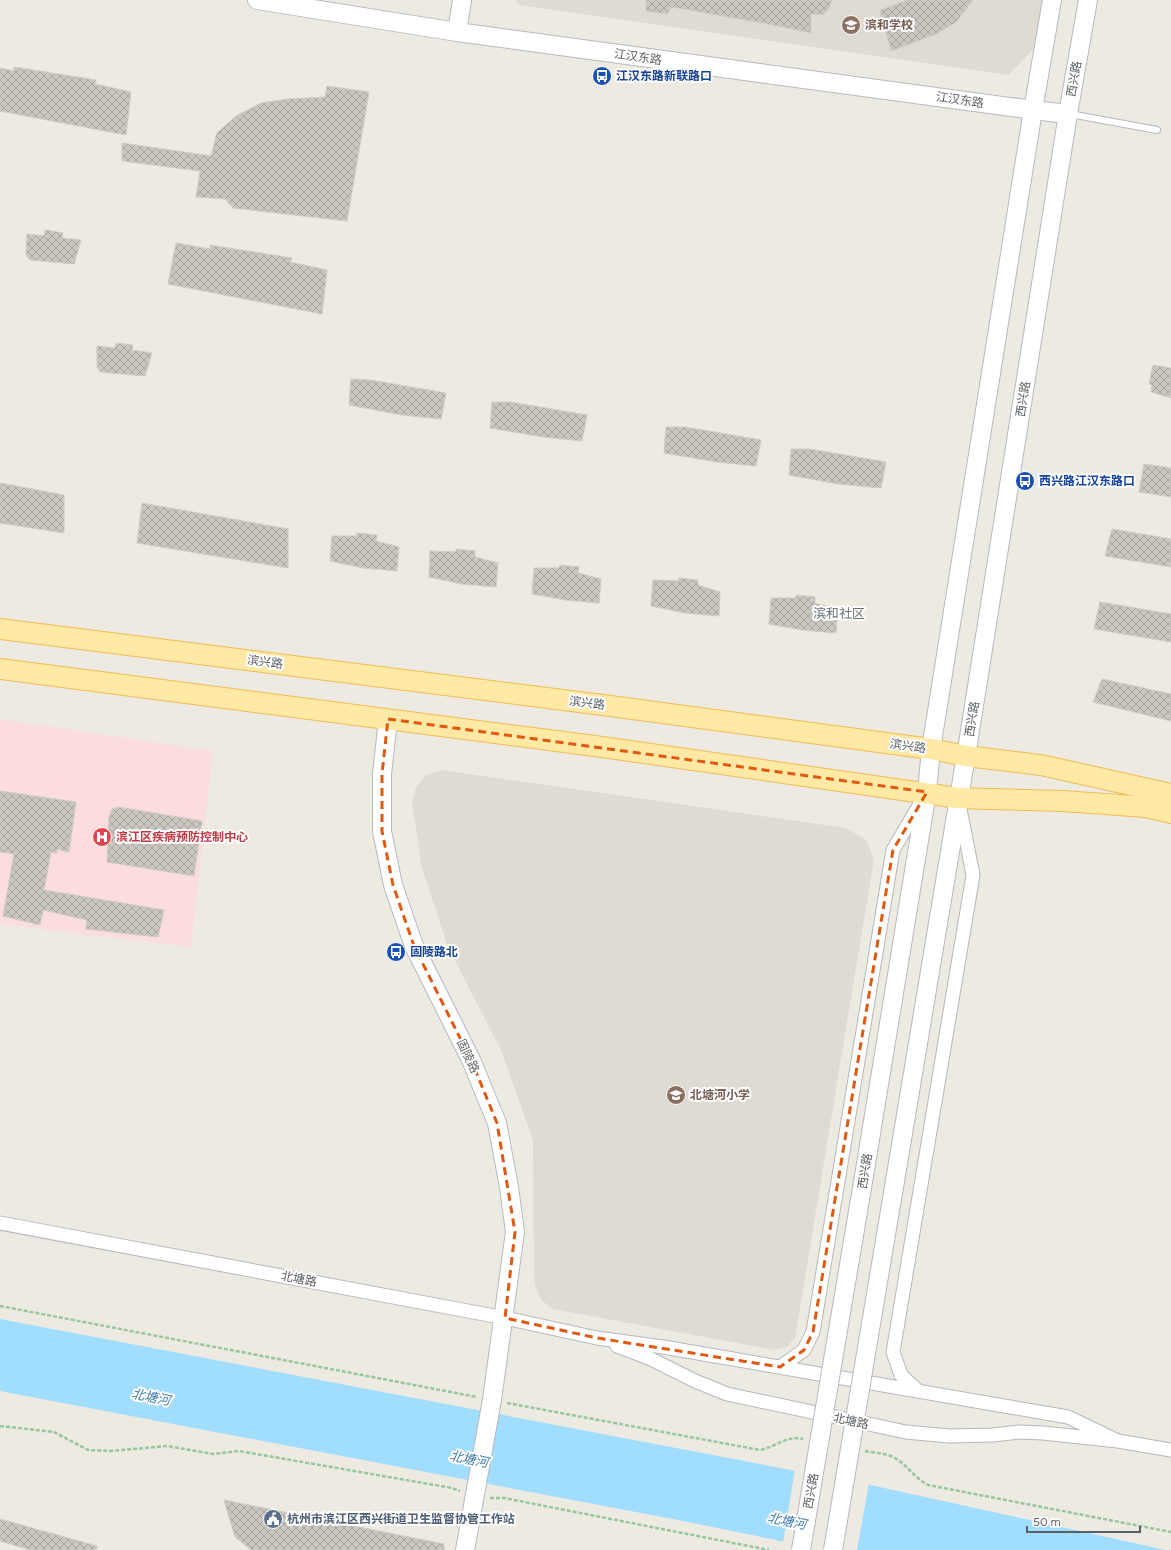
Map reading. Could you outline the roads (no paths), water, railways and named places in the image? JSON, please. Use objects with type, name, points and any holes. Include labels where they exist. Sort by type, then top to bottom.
[{"type":"main road","name":"江汉东路","points":[[257,0],[458,32],[1068,114]]},
{"type":"main road","points":[[458,32],[462,0]]},
{"type":"main road","name":"西兴路","points":[[801,1550],[927,792],[931,749],[1033,110],[1052,0]]},
{"type":"main road","name":"西兴路","points":[[833,1550],[966,756],[1068,114],[1088,0]]},
{"type":"main road","name":"滨兴路","points":[[0,629],[610,706],[931,749],[966,756],[1041,765],[1171,794]]},
{"type":"main road","points":[[0,669],[595,746],[927,792],[958,798],[1063,801],[1146,807],[1171,813]]},
{"type":"main road","name":"固陵路","points":[[388,719],[382,774],[382,831],[394,885],[414,946],[472,1062],[497,1123],[509,1187],[515,1232],[492,1400],[465,1550]]},
{"type":"street","name":"西兴路","points":[[780,1367],[804,1350],[813,1332],[893,850],[927,792]]},
{"type":"street","name":"西兴路","points":[[918,1391],[901,1375],[893,1352],[973,875],[958,798]]},
{"type":"street","name":"北塘路","points":[[0,1223],[504,1318],[597,1338],[663,1347],[1068,1417],[1118,1441]]},
{"type":"street","name":"北塘路","points":[[597,1338],[652,1359],[695,1382],[727,1394],[906,1432],[949,1436],[1043,1432],[1118,1441],[1171,1450]]},
{"type":"lane","points":[[1068,114],[1157,130]]},
{"type":"water","name":"北塘河","points":[[0,1319],[875,1486],[1166,1550],[825,1550],[678,1520],[0,1391]]},
{"type":"place","name":"滨和学校","points":[[851,25]]},
{"type":"place","name":"江汉东路新联路口","points":[[602,76]]},
{"type":"place","name":"西兴路江汉东路口","points":[[1025,481]]},
{"type":"place","name":"滨江区疾病预防控制中心","points":[[102,837]]},
{"type":"place","name":"固陵路北","points":[[396,952]]},
{"type":"place","name":"北塘河小学","points":[[676,1095]]},
{"type":"place","name":"杭州市滨江区西兴街道卫生监督协管工作站","points":[[273,1519]]},
{"type":"district","name":"滨和社区","points":[[839,613]]}]
